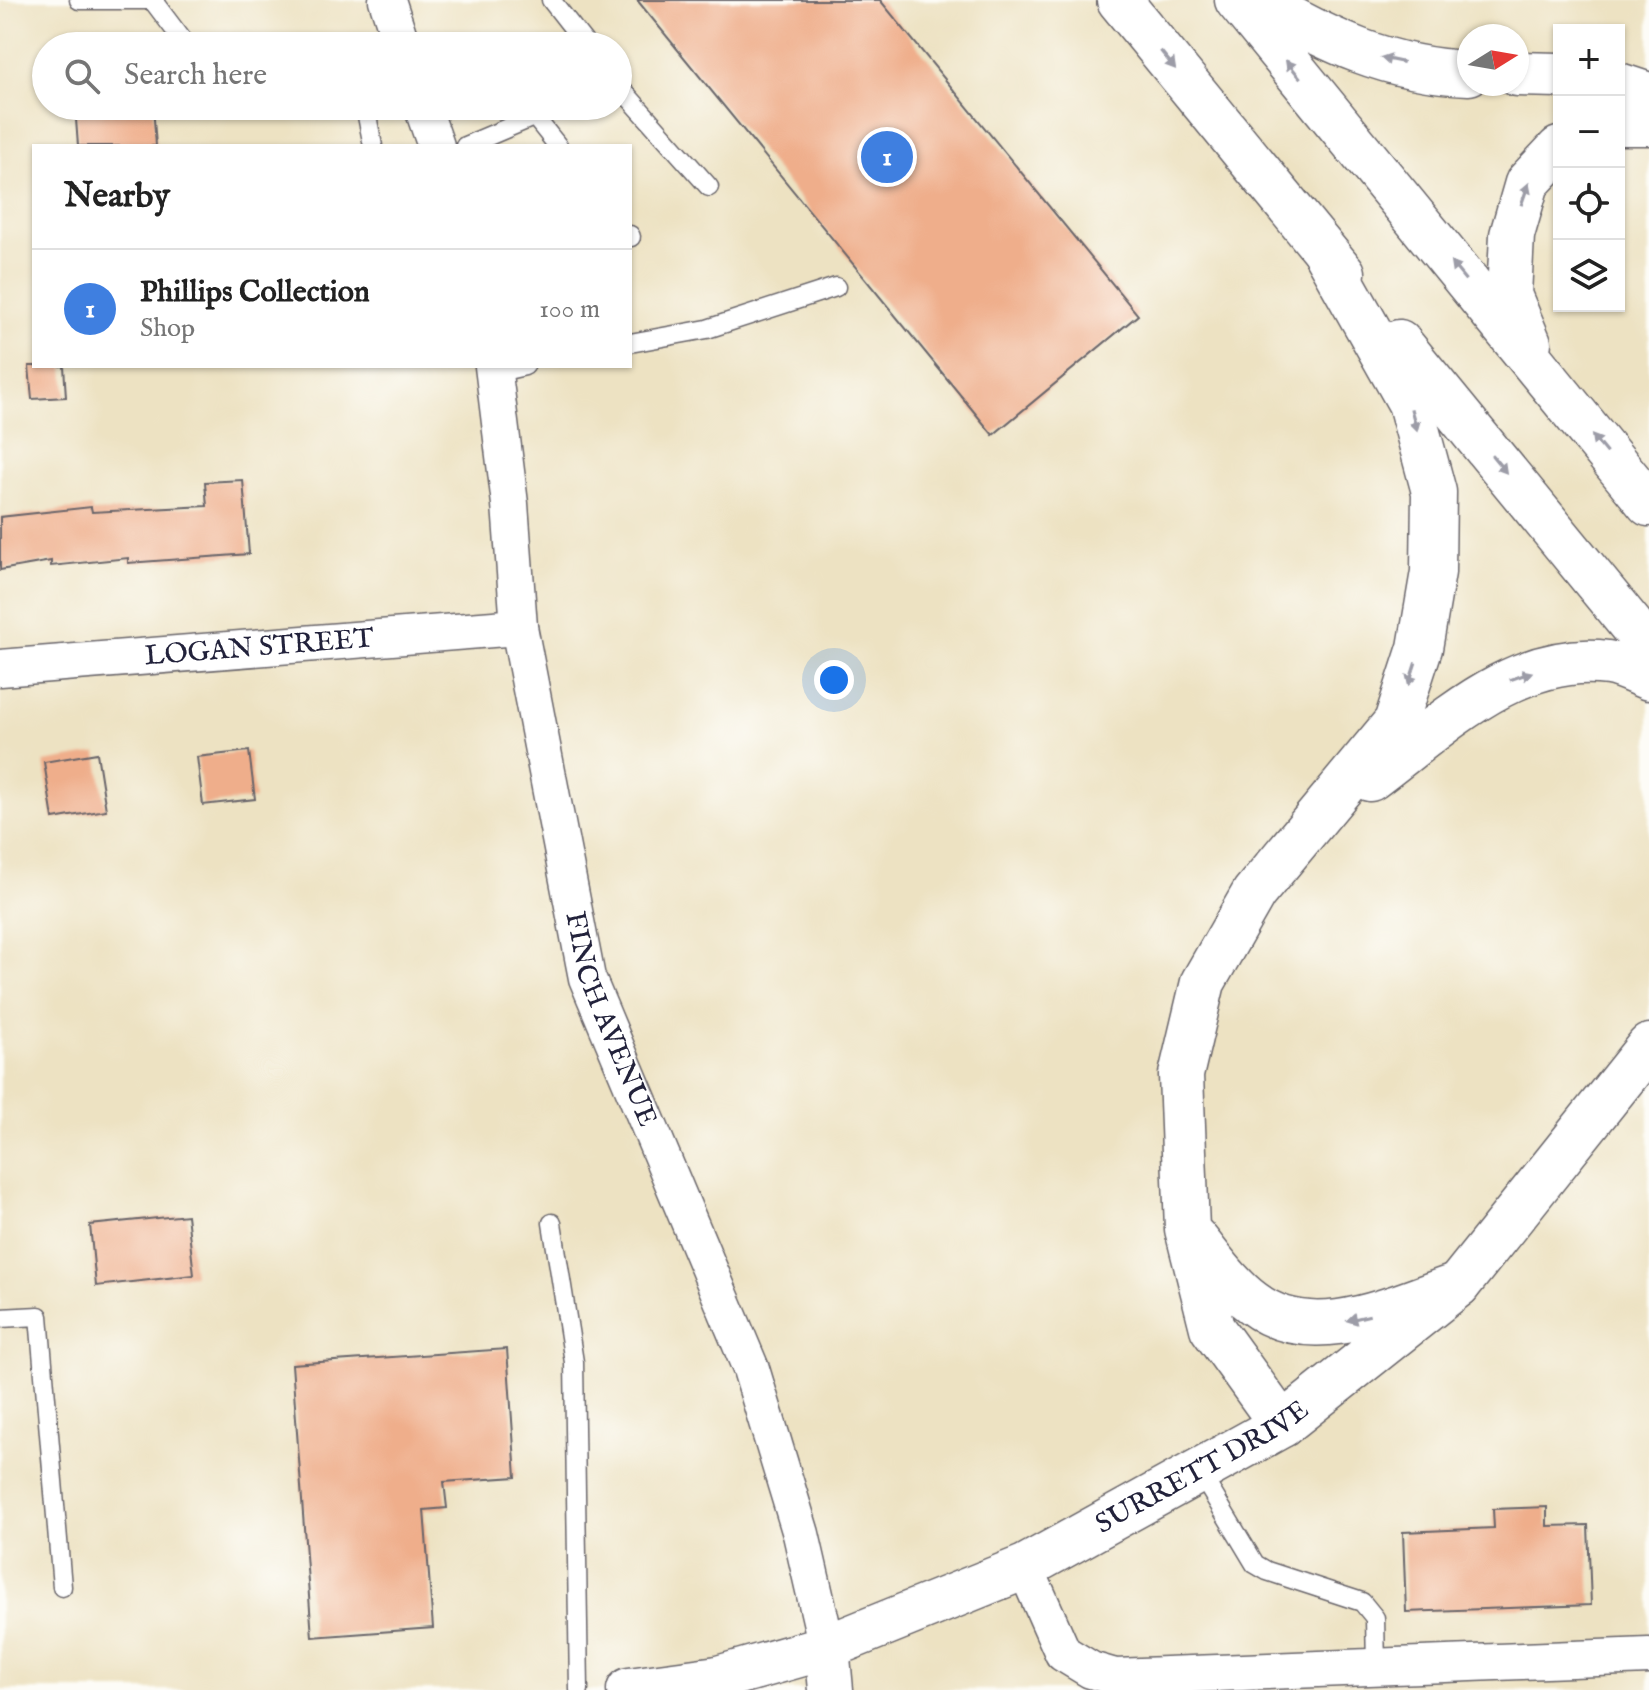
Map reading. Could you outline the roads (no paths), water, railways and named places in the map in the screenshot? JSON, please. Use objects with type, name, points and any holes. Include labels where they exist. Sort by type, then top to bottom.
[{"type":"main road","points":[[1119,0],[1649,647]]},
{"type":"main road","points":[[1237,0],[1649,504]]},
{"type":"main road","points":[[1258,0],[1316,34],[1364,54],[1457,72]]},
{"type":"main road","points":[[1529,74],[1553,75]]},
{"type":"main road","points":[[1625,87],[1649,95]]},
{"type":"main road","points":[[1625,123],[1649,123]]},
{"type":"main road","points":[[1542,375],[1509,295],[1512,235],[1527,183],[1553,155]]},
{"type":"main road","points":[[1282,1425],[1212,1328],[1187,1229],[1181,1075],[1203,982],[1254,893],[1396,722],[1420,648],[1433,572],[1434,492],[1410,403],[1325,252]]},
{"type":"main road","points":[[1320,816],[1497,685],[1561,663],[1610,663],[1649,678]]},
{"type":"main road","name":"SURRETT DRIVE","points":[[629,1690],[718,1678],[827,1647],[1025,1567],[1282,1425],[1458,1285],[1649,1046]]},
{"type":"main road","points":[[1187,1229],[1232,1284],[1253,1303],[1270,1314],[1291,1321],[1336,1323],[1364,1317],[1458,1285]]},
{"type":"main road","points":[[827,1647],[831,1690]]},
{"type":"street","points":[[387,0],[397,32]]},
{"type":"street","points":[[427,120],[435,144]]},
{"type":"street","name":"FINCH AVENUE","points":[[504,368],[519,627],[587,978],[751,1369],[801,1534],[827,1647]]},
{"type":"street","name":"LOGAN STREET","points":[[0,668],[519,627]]},
{"type":"street","points":[[1025,1567],[1063,1653],[1091,1670],[1115,1677],[1649,1656]]},
{"type":"lane","points":[[79,0],[154,0],[177,32]]},
{"type":"lane","points":[[551,0],[576,32]]},
{"type":"lane","points":[[632,101],[709,187]]},
{"type":"lane","points":[[368,120],[373,144]]},
{"type":"lane","points":[[470,144],[525,120]]},
{"type":"lane","points":[[537,120],[556,144]]},
{"type":"lane","points":[[632,343],[707,329],[836,287]]},
{"type":"lane","points":[[552,1223],[574,1362],[579,1690]]},
{"type":"lane","points":[[0,1318],[39,1316],[62,1587]]},
{"type":"lane","points":[[1199,1471],[1255,1564],[1267,1571],[1362,1602],[1375,1618],[1376,1667]]},
{"type":"place","name":"Phillips Collection","points":[[887,157]]}]
